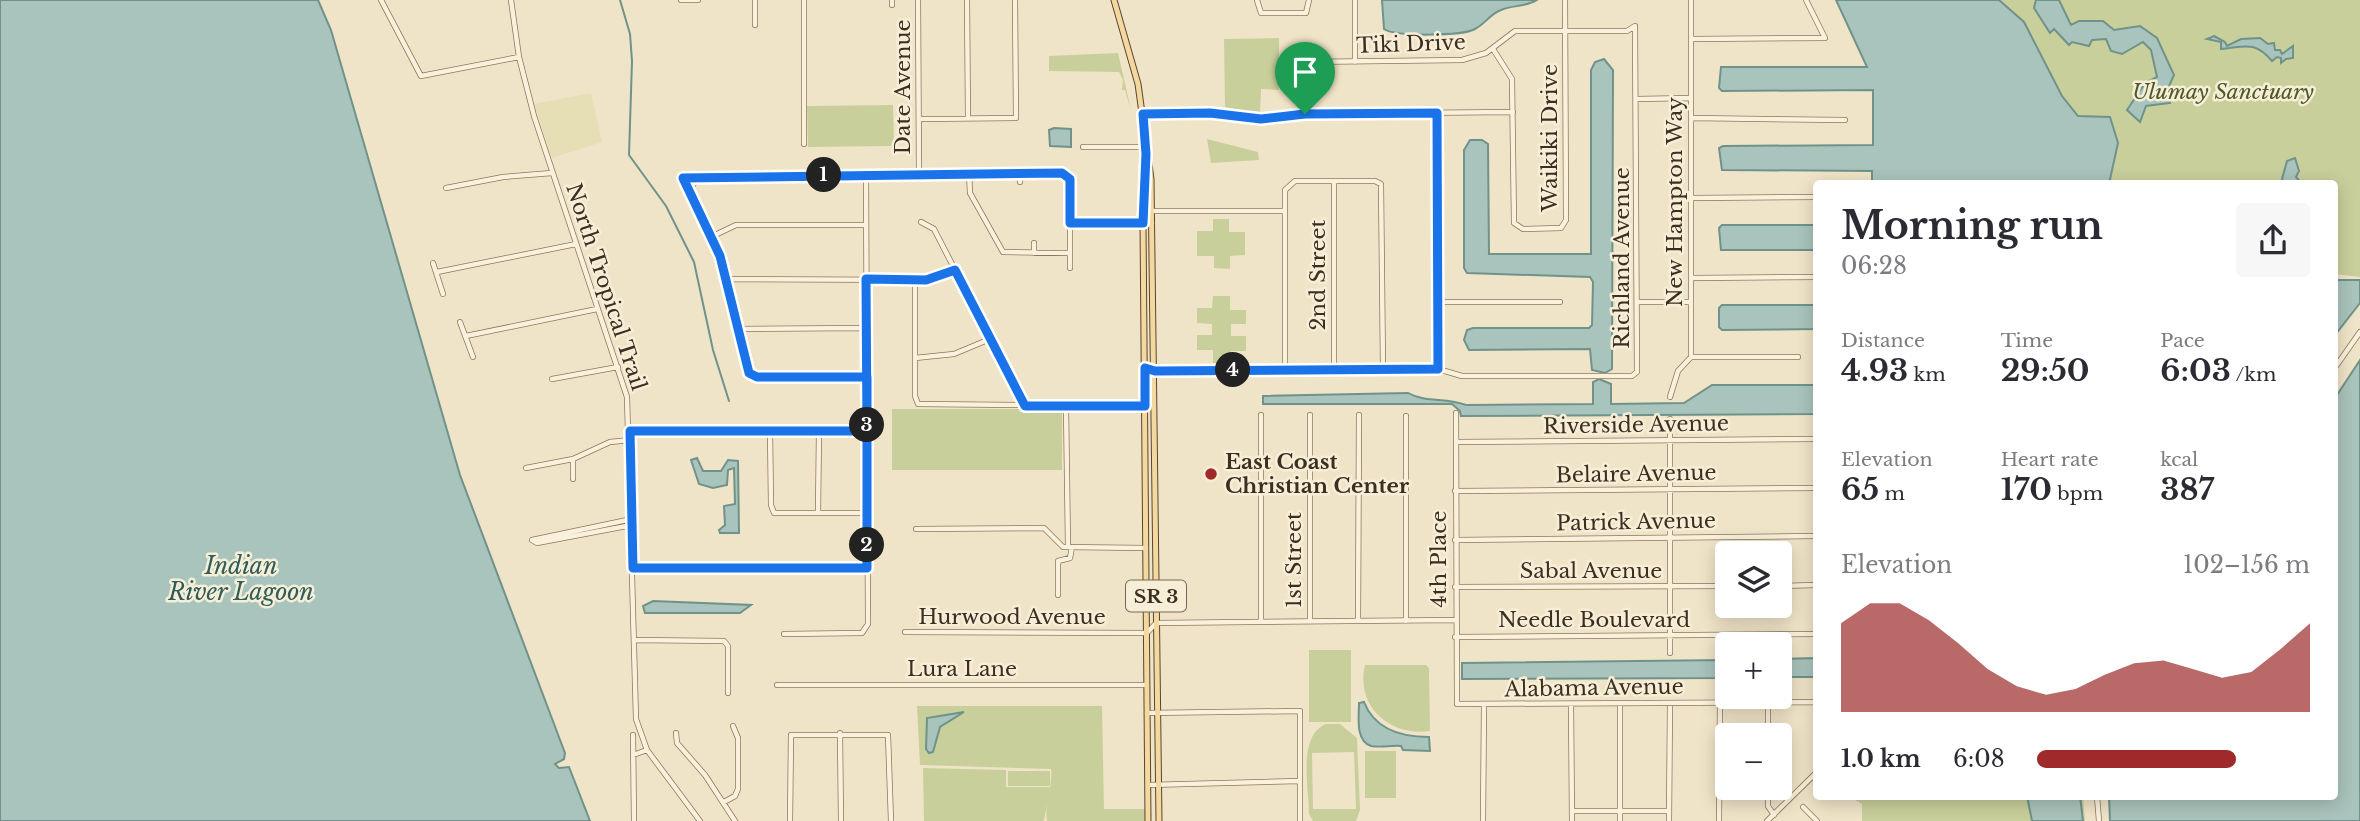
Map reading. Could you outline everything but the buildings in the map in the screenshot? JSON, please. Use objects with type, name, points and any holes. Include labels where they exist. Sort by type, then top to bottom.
[{"type":"main road","name":"SR 3","points":[[1114,0],[1134,68],[1143,114],[1153,211],[1159,821]]},
{"type":"main road","name":"SR 3","points":[[1146,151],[1143,223],[1148,821]]},
{"type":"street","points":[[381,0],[421,76],[519,57]]},
{"type":"street","name":"North Tropical Trail","points":[[511,0],[519,57],[552,173],[627,397],[631,440],[634,713],[647,750],[700,821]]},
{"type":"street","points":[[681,0],[698,0]]},
{"type":"street","points":[[755,0],[755,25]]},
{"type":"street","points":[[804,0],[804,144]]},
{"type":"street","name":"Date Avenue","points":[[918,0],[919,173]]},
{"type":"street","points":[[967,0],[968,118]]},
{"type":"street","points":[[919,118],[1016,118],[1015,0]]},
{"type":"street","points":[[1257,0],[1261,13],[1306,13],[1309,0]]},
{"type":"street","points":[[1355,0],[1355,62]]},
{"type":"street","name":"Waikiki Drive","points":[[1513,112],[1514,219],[1517,227],[1558,229],[1565,223],[1565,0]]},
{"type":"street","name":"New Hampton Way","points":[[1691,0],[1691,357]]},
{"type":"street","points":[[1692,39],[1825,38],[1806,0]]},
{"type":"street","name":"Tiki Drive","points":[[1305,62],[1462,60],[1493,49],[1514,31],[1627,31],[1635,26]]},
{"type":"street","name":"Richland Avenue","points":[[1145,368],[1155,371],[1438,369],[1457,376],[1632,376],[1637,372],[1639,302],[1635,26]]},
{"type":"street","points":[[1304,49],[1305,114]]},
{"type":"street","points":[[1143,114],[1210,113],[1261,119],[1305,114],[1513,112],[1511,74],[1493,49]]},
{"type":"street","points":[[1637,99],[1691,98]]},
{"type":"street","points":[[1437,113],[1438,369]]},
{"type":"street","points":[[1691,118],[1845,120]]},
{"type":"street","points":[[1083,147],[1146,151]]},
{"type":"street","points":[[446,188],[503,177],[552,173]]},
{"type":"street","points":[[784,634],[862,634],[866,630],[866,173]]},
{"type":"street","points":[[867,377],[751,375],[727,279],[713,236],[682,179],[866,173],[1067,174],[1070,268]]},
{"type":"street","points":[[969,173],[970,193],[999,249],[1007,253],[1070,253]]},
{"type":"street","points":[[1020,173],[1020,183]]},
{"type":"street","points":[[689,193],[697,177]]},
{"type":"street","points":[[1286,369],[1286,187],[1289,183],[1334,181],[1381,184],[1383,369]]},
{"type":"street","name":"2nd Street","points":[[1334,181],[1334,369]]},
{"type":"street","points":[[1692,198],[1813,197]]},
{"type":"street","points":[[1143,211],[1285,211]]},
{"type":"street","points":[[921,222],[934,229],[1025,406]]},
{"type":"street","points":[[1070,223],[1153,223]]},
{"type":"street","points":[[713,236],[736,225],[866,225]]},
{"type":"street","points":[[1034,243],[1034,253]]},
{"type":"street","points":[[437,272],[576,244]]},
{"type":"street","points":[[433,263],[443,294]]},
{"type":"street","points":[[727,279],[915,280],[937,278],[955,270]]},
{"type":"street","points":[[1692,278],[1813,277]]},
{"type":"street","points":[[915,280],[915,396],[921,406],[1145,406]]},
{"type":"street","points":[[1437,302],[1560,302]]},
{"type":"street","points":[[1639,302],[1691,302]]},
{"type":"street","points":[[466,336],[597,309]]},
{"type":"street","points":[[460,322],[473,357]]},
{"type":"street","points":[[738,329],[866,328]]},
{"type":"street","points":[[2338,363],[2360,332]]},
{"type":"street","points":[[915,358],[954,354],[990,338]]},
{"type":"street","points":[[1670,397],[1678,372],[1691,357],[1798,357]]},
{"type":"street","points":[[552,379],[618,367]]},
{"type":"street","points":[[1058,595],[1058,561],[1070,558],[1066,406]]},
{"type":"street","name":"4th Place","points":[[1456,413],[1457,704]]},
{"type":"street","points":[[1261,415],[1261,621]]},
{"type":"street","name":"1st Street","points":[[1310,415],[1310,621]]},
{"type":"street","points":[[1358,621],[1359,415]]},
{"type":"street","points":[[1406,416],[1406,621]]},
{"type":"street","points":[[1670,419],[1670,653]]},
{"type":"street","points":[[630,431],[867,431]]},
{"type":"street","points":[[770,431],[772,509],[777,513],[868,513]]},
{"type":"street","points":[[818,513],[819,431]]},
{"type":"street","name":"Riverside Avenue","points":[[1455,442],[1813,439]]},
{"type":"street","points":[[526,468],[573,459],[610,442],[631,440]]},
{"type":"street","points":[[573,459],[573,479]]},
{"type":"street","name":"Belaire Avenue","points":[[1455,491],[1813,488]]},
{"type":"street","points":[[580,532],[536,537],[532,543],[632,522]]},
{"type":"street","points":[[916,529],[1044,528],[1050,532],[1057,545],[1146,548]]},
{"type":"street","name":"Patrick Avenue","points":[[1455,540],[1813,536]]},
{"type":"street","points":[[633,568],[867,568]]},
{"type":"street","points":[[1792,586],[1813,585]]},
{"type":"street","name":"Sabal Avenue","points":[[1455,587],[1715,586]]},
{"type":"street","points":[[1147,633],[1156,623],[1455,620]]},
{"type":"street","name":"Hurwood Avenue","points":[[905,632],[1147,633]]},
{"type":"street","name":"Needle Boulevard","points":[[1455,637],[1813,634]]},
{"type":"street","points":[[634,640],[723,641],[728,646],[728,693]]},
{"type":"street","name":"Lura Lane","points":[[777,685],[1147,685]]},
{"type":"street","name":"Alabama Avenue","points":[[1457,704],[1715,702]]},
{"type":"street","name":"Alabama Avenue","points":[[1792,702],[1813,702]]},
{"type":"street","points":[[1669,821],[1670,703]]},
{"type":"street","points":[[1571,704],[1572,821]]},
{"type":"street","points":[[1620,704],[1620,821]]},
{"type":"street","points":[[1483,821],[1484,705]]},
{"type":"street","points":[[1719,821],[1720,709]]},
{"type":"street","points":[[1147,713],[1300,711],[1300,821]]},
{"type":"street","points":[[724,802],[735,796],[738,789],[737,738],[733,726]]},
{"type":"street","points":[[676,733],[677,743],[724,802],[735,821]]},
{"type":"street","points":[[840,733],[841,821]]},
{"type":"street","points":[[790,821],[791,734],[840,733],[888,735],[891,821]]},
{"type":"street","points":[[633,735],[634,821]]},
{"type":"street","points":[[633,755],[647,750]]},
{"type":"street","points":[[1767,821],[1813,776]]},
{"type":"street","points":[[1148,785],[1300,781]]},
{"type":"street","points":[[1768,800],[1768,806],[1774,815]]},
{"type":"street","points":[[2097,800],[2099,821]]},
{"type":"street","points":[[1803,807],[1817,821]]},
{"type":"street","points":[[1572,811],[1669,811]]},
{"type":"shaded area","points":[[591,93],[602,142],[552,158],[534,104]]},
{"type":"green space","name":"Ulumay Sanctuary","points":[[1999,0],[2360,0],[2360,277],[2338,274],[2338,180],[2107,180],[2078,116],[2062,96],[2024,22]]},
{"type":"green space","points":[[1279,38],[1279,90],[1261,89],[1260,114],[1225,107],[1224,39]]},
{"type":"green space","points":[[1118,53],[1131,110],[1125,90],[1122,90],[1123,80],[1119,72],[1049,71],[1049,56]]},
{"type":"green space","points":[[893,105],[894,146],[808,147],[807,106]]},
{"type":"green space","points":[[1207,139],[1258,152],[1259,160],[1211,163]]},
{"type":"green space","points":[[1213,219],[1229,219],[1229,232],[1245,232],[1245,255],[1230,256],[1230,269],[1214,268],[1214,256],[1197,256],[1197,231],[1213,231]]},
{"type":"green space","points":[[1213,296],[1230,296],[1230,310],[1246,310],[1246,324],[1231,324],[1231,336],[1246,336],[1246,351],[1231,351],[1230,363],[1213,363],[1213,350],[1197,350],[1197,335],[1212,335],[1212,324],[1197,323],[1197,308],[1212,308]]},
{"type":"green space","points":[[892,409],[1062,409],[1062,470],[892,470]]},
{"type":"green space","points":[[1309,650],[1351,650],[1351,722],[1309,722]]},
{"type":"green space","points":[[1365,665],[1426,665],[1429,668],[1430,731],[1402,729],[1379,716],[1365,694]]},
{"type":"green space","points":[[917,706],[1102,706],[1104,809],[1148,809],[1148,821],[1047,821],[1051,769],[920,765]]},
{"type":"green space","points":[[1326,724],[1340,724],[1357,738],[1360,810],[1356,821],[1313,821],[1309,814],[1308,751],[1317,730]],"holes":[[[1354,752],[1356,809],[1313,809],[1312,753]]]},
{"type":"green space","points":[[1365,751],[1396,751],[1396,798],[1365,798]]},
{"type":"green space","points":[[923,768],[1006,770],[1006,787],[1050,787],[1044,821],[924,821]]},
{"type":"green space","points":[[1008,771],[1050,771],[1050,786],[1008,786]]},
{"type":"green space","points":[[1855,800],[2083,800],[2085,821],[1862,821],[1862,804]]},
{"type":"water","name":"Indian River Lagoon","points":[[0,0],[318,0],[331,30],[460,475],[565,753],[564,759],[555,764],[559,768],[569,767],[590,821],[0,821]]},
{"type":"water","points":[[1382,0],[1537,0],[1501,10],[1475,29],[1429,35],[1384,29]]},
{"type":"water","points":[[1836,0],[1999,0],[2024,22],[2062,96],[2078,116],[2110,117],[2118,143],[2110,180],[1872,180],[1872,171],[1722,170],[1719,148],[1723,146],[1873,145],[1873,90],[1722,91],[1719,88],[1721,67],[1867,67]]},
{"type":"water","points":[[2036,0],[2059,0],[2071,25],[2079,21],[2103,21],[2114,30],[2140,26],[2157,38],[2174,75],[2166,93],[2170,103],[2146,106],[2140,122],[2127,110],[2145,83],[2157,77],[2151,50],[2143,42],[2122,54],[2111,51],[2106,39],[2092,40],[2089,46],[2072,42],[2069,45],[2054,29],[2050,33],[2034,8]]},
{"type":"water","points":[[2214,36],[2227,46],[2241,39],[2260,38],[2268,44],[2274,43],[2275,50],[2280,50],[2282,54],[2293,46],[2293,58],[2281,63],[2281,58],[2277,57],[2272,61],[2254,47],[2221,49],[2221,42],[2207,39]]},
{"type":"water","points":[[1604,59],[1613,70],[1612,369],[1605,373],[1592,370],[1590,349],[1469,350],[1464,340],[1467,330],[1473,328],[1589,328],[1592,325],[1593,282],[1590,277],[1467,273],[1464,268],[1464,150],[1470,140],[1482,140],[1488,144],[1489,254],[1591,254],[1591,70],[1595,62]]},
{"type":"water","points":[[1071,129],[1071,147],[1050,146],[1049,130]]},
{"type":"water","points":[[2295,158],[2299,180],[2282,179],[2287,161]]},
{"type":"water","points":[[1722,225],[1813,225],[1813,250],[1721,250],[1719,228]]},
{"type":"water","points":[[2338,280],[2360,280],[2360,303],[2338,331]]},
{"type":"water","points":[[1722,305],[1813,305],[1813,329],[1722,330],[1719,327],[1719,308]]},
{"type":"water","points":[[2360,360],[2360,821],[2110,821],[2109,800],[2338,800],[2338,393]]},
{"type":"water","points":[[1599,379],[1611,384],[1611,404],[1684,403],[1712,385],[1813,385],[1813,414],[1461,416],[1460,411],[1452,404],[1263,404],[1263,396],[1408,393],[1466,405],[1593,404],[1593,382]]},
{"type":"water","points":[[697,458],[703,471],[721,471],[728,460],[738,461],[739,533],[720,533],[719,530],[725,525],[724,506],[735,504],[734,468],[728,470],[727,485],[713,488],[699,484],[691,460]]},
{"type":"water","points":[[653,601],[751,605],[740,613],[645,613],[643,606]]},
{"type":"water","points":[[1813,658],[1813,677],[1792,677],[1792,659]]},
{"type":"water","points":[[1715,660],[1715,678],[1462,679],[1462,663]]},
{"type":"water","points":[[1364,702],[1375,719],[1390,730],[1429,737],[1430,751],[1403,750],[1401,746],[1375,747],[1366,743],[1360,734],[1359,721],[1359,703]]},
{"type":"water","points":[[964,712],[940,727],[933,752],[929,753],[926,749],[927,718]]},
{"type":"water","points":[[2028,800],[2080,800],[2083,821],[2032,821]]},
{"type":"waterway","points":[[620,0],[630,34],[632,61],[629,155],[666,206],[694,262],[713,350],[729,401]]},
{"type":"place","name":"East Coast Christian Center","points":[[1211,474]]},
{"type":"route","points":[[1305,114],[1261,119],[1194,112],[1143,114],[1146,154],[1143,223],[1070,223],[1070,179],[1065,173],[683,178],[713,236],[720,256],[749,373],[754,377],[867,377],[868,513],[867,568],[633,568],[630,431],[867,431],[867,377],[866,279],[926,280],[955,270],[1025,406],[1145,406],[1145,368],[1155,371],[1438,369],[1437,113],[1305,114]]}]
